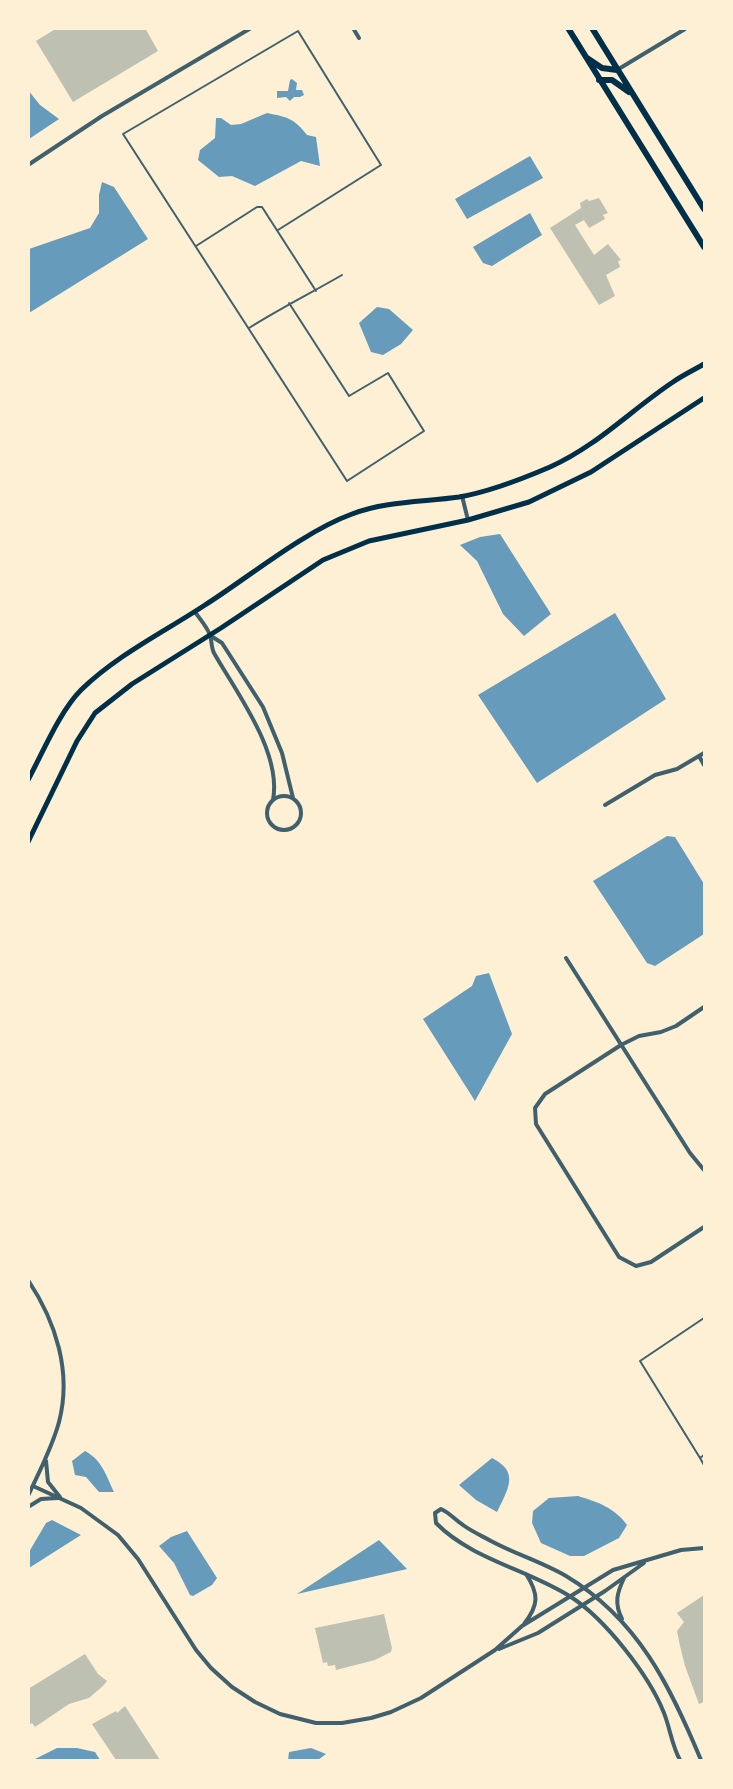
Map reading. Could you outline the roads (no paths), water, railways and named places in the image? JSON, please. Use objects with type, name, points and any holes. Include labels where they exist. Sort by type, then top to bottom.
[{"type":"main road","points":[[568,28],[705,247]]},
{"type":"main road","points":[[592,28],[705,209]]},
{"type":"main road","points":[[584,56],[602,68],[617,70]]},
{"type":"main road","points":[[599,80],[612,80],[632,94]]},
{"type":"main road","points":[[28,780],[57,725],[80,691],[117,661],[302,540],[351,514],[374,507],[462,496],[518,480],[581,451],[673,382],[705,364]]},
{"type":"main road","points":[[28,842],[76,741],[94,713],[132,684],[323,560],[369,541],[468,520],[529,502],[591,472],[705,398]]},
{"type":"street","points":[[28,165],[102,116],[251,28]]},
{"type":"street","points":[[353,28],[359,38]]},
{"type":"street","points":[[617,70],[686,29]]},
{"type":"street","points":[[462,496],[468,520]]},
{"type":"street","points":[[195,612],[210,635],[222,643],[263,707],[282,753],[293,798],[300,808],[300,818],[293,828],[282,830],[273,827],[268,820],[268,806],[273,800],[283,796],[293,798]]},
{"type":"street","points":[[210,635],[212,650],[249,711],[264,745],[272,771],[275,790],[273,800]]},
{"type":"street","points":[[605,805],[655,775],[677,769],[705,753]]},
{"type":"street","points":[[699,756],[705,765]]},
{"type":"street","points":[[566,958],[690,1154],[705,1170]]},
{"type":"street","points":[[705,1007],[676,1026],[661,1032],[639,1036],[621,1045],[545,1094],[536,1108],[536,1124],[619,1257],[636,1266],[651,1262],[705,1227]]},
{"type":"street","points":[[28,1280],[50,1319],[58,1342],[63,1392],[59,1420],[46,1458],[28,1496]]},
{"type":"street","points":[[46,1458],[48,1482],[62,1498]]},
{"type":"street","points":[[33,1486],[62,1498],[96,1518],[118,1535],[131,1550],[196,1650],[211,1668],[232,1687],[255,1702],[280,1713],[316,1723],[342,1723],[371,1718],[421,1698],[495,1650],[532,1614],[536,1601],[533,1585],[525,1574]]},
{"type":"street","points":[[28,1506],[41,1499],[62,1498]]},
{"type":"street","points":[[624,1622],[566,1576],[494,1543],[463,1526],[441,1509],[435,1513],[436,1523],[462,1544],[570,1596],[611,1634],[642,1673],[664,1712],[680,1761]]},
{"type":"street","points":[[522,1626],[613,1570],[681,1550],[705,1548]]},
{"type":"street","points":[[495,1650],[538,1633],[648,1560]]},
{"type":"street","points":[[624,1578],[616,1603],[624,1622],[655,1665],[684,1718],[701,1761]]},
{"type":"lane","points":[[278,230],[381,165],[298,31],[123,134],[347,481],[424,432],[388,373],[350,396],[289,303]]},
{"type":"lane","points":[[196,246],[257,207],[262,207],[316,291]]},
{"type":"lane","points":[[249,328],[289,303],[316,291],[342,275]]},
{"type":"lane","points":[[705,1318],[640,1361],[705,1465]]},
{"type":"lane","points":[[700,1458],[705,1455]]},
{"type":"water","points":[[292,79],[297,83],[296,90],[302,90],[304,95],[294,97],[290,101],[286,97],[277,98],[277,91],[288,91]]},
{"type":"water","points":[[28,90],[40,105],[59,119],[29,139]]},
{"type":"water","points":[[267,113],[290,119],[307,135],[316,137],[320,166],[301,161],[255,186],[232,176],[219,177],[198,160],[200,150],[215,138],[216,118],[221,118],[231,125],[241,124]]},
{"type":"water","points":[[530,156],[543,178],[467,219],[455,199]]},
{"type":"water","points":[[102,182],[114,187],[148,239],[29,313],[29,249],[90,228],[99,213]]},
{"type":"water","points":[[530,213],[542,235],[492,266],[483,263],[473,247]]},
{"type":"water","points":[[377,307],[389,309],[413,330],[401,344],[383,355],[371,352],[359,323]]},
{"type":"water","points":[[500,534],[551,614],[524,636],[503,614],[477,561],[460,545],[480,537]]},
{"type":"water","points":[[615,613],[666,699],[537,783],[478,695]]},
{"type":"water","points":[[667,836],[675,837],[704,884],[704,934],[655,966],[647,963],[593,881]]},
{"type":"water","points":[[489,973],[512,1034],[475,1101],[423,1019],[472,986],[476,976]]},
{"type":"water","points":[[85,1451],[100,1463],[114,1492],[99,1492],[86,1477],[75,1475],[72,1461]]},
{"type":"water","points":[[492,1458],[501,1463],[509,1475],[508,1488],[497,1512],[476,1500],[459,1485]]},
{"type":"water","points":[[578,1496],[606,1506],[627,1525],[619,1538],[584,1556],[570,1556],[541,1543],[532,1523],[533,1511],[549,1498]]},
{"type":"water","points":[[52,1520],[81,1535],[29,1568],[29,1552],[46,1523]]},
{"type":"water","points":[[187,1531],[217,1578],[212,1585],[193,1596],[190,1595],[174,1563],[159,1546],[171,1537]]},
{"type":"water","points":[[379,1540],[407,1569],[297,1594]]},
{"type":"water","points":[[57,1748],[77,1748],[95,1752],[100,1760],[33,1760]]},
{"type":"water","points":[[311,1748],[326,1754],[318,1760],[288,1760],[289,1752]]}]
